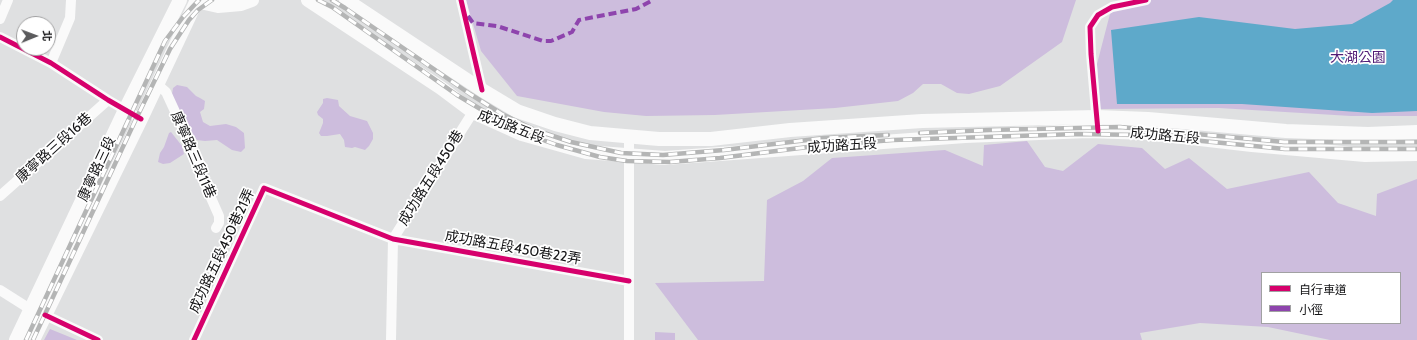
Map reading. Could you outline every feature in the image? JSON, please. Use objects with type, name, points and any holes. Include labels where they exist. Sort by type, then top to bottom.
[{"type":"main road","name":"康寧路三段","points":[[16,340],[125,110],[180,0]]},
{"type":"main road","name":"康寧路三段","points":[[33,340],[142,119],[197,0]]},
{"type":"main road","points":[[197,0],[218,6],[241,4],[252,0]]},
{"type":"main road","name":"成功路五段","points":[[308,0],[441,88],[473,112],[522,134],[586,152],[665,158],[965,136],[1148,119],[1286,131],[1368,134],[1417,132]]},
{"type":"main road","name":"成功路五段","points":[[346,0],[482,90],[517,110],[555,124],[590,134],[659,140],[711,139],[790,130],[922,121],[1098,124],[1148,133],[1252,145],[1365,155],[1417,154]]},
{"type":"street","points":[[0,19],[8,0]]},
{"type":"street","points":[[51,63],[70,18],[71,0]]},
{"type":"street","points":[[461,0],[482,90]]},
{"type":"street","points":[[1098,124],[1091,54],[1090,27],[1098,15],[1112,7],[1146,0]]},
{"type":"street","points":[[0,36],[51,63],[108,100],[142,119]]},
{"type":"street","name":"康寧路三段11巷","points":[[158,85],[166,92],[219,216],[219,223],[216,228]]},
{"type":"street","name":"康寧路三段16巷","points":[[0,196],[108,100]]},
{"type":"street","name":"成功路五段450巷","points":[[391,340],[393,239],[473,112]]},
{"type":"street","points":[[629,137],[629,340]]},
{"type":"street","name":"成功路五段450巷21弄","points":[[194,340],[264,188],[393,239]]},
{"type":"street","name":"成功路五段450巷22弄","points":[[393,239],[629,281]]},
{"type":"street","points":[[0,290],[30,309]]},
{"type":"street","points":[[45,315],[98,340]]},
{"type":"green space","points":[[466,0],[1076,0],[1062,42],[1000,86],[969,94],[957,93],[941,84],[923,84],[913,93],[898,101],[835,108],[715,115],[646,116],[604,112],[517,96],[481,51]]},
{"type":"green space","name":"大湖公園","points":[[1122,0],[1417,0],[1417,116],[1351,116],[1219,108],[1100,109],[1097,64],[1111,10]]},
{"type":"green space","points":[[177,85],[187,87],[196,96],[205,101],[204,109],[200,112],[203,122],[210,126],[226,124],[236,127],[244,133],[245,148],[241,152],[232,150],[217,140],[197,140],[177,110],[172,94],[173,88]]},
{"type":"green space","points":[[327,98],[338,100],[339,106],[350,116],[367,121],[373,133],[373,139],[365,150],[355,147],[345,147],[344,140],[340,134],[321,136],[319,133],[323,119],[317,112],[323,103],[323,99]]},
{"type":"green space","points":[[171,132],[182,146],[184,154],[170,163],[163,164],[158,162],[160,153],[169,133]]},
{"type":"green space","points":[[1027,141],[1045,167],[1063,171],[1098,144],[1142,148],[1165,169],[1189,158],[1227,189],[1309,172],[1338,203],[1376,216],[1377,194],[1417,179],[1417,340],[1330,340],[1268,327],[1200,323],[1140,333],[1142,340],[698,340],[655,283],[764,281],[767,200],[803,181],[832,158],[945,150],[983,166],[984,145]]},
{"type":"green space","points":[[50,329],[77,340],[44,340]]},
{"type":"green space","points":[[655,332],[675,333],[675,340],[655,340]]},
{"type":"water","name":"大湖公園","points":[[1393,0],[1417,0],[1417,111],[1372,113],[1242,104],[1117,104],[1111,30],[1199,17],[1295,29],[1352,24]]},
{"type":"railway","points":[[26,340],[165,41],[183,17],[199,0]]},
{"type":"railway","points":[[33,340],[170,49],[189,20],[198,10],[212,0]]},
{"type":"railway","points":[[318,0],[332,7],[457,95],[523,133],[557,145],[600,157],[627,161],[670,162],[720,158],[816,146],[893,140],[1078,134],[1140,135],[1285,149],[1417,149]]},
{"type":"railway","points":[[332,0],[470,94],[502,114],[535,130],[571,142],[621,153],[663,155],[724,150],[824,138],[888,135]]},
{"type":"railway","points":[[920,133],[1120,127],[1284,142],[1417,142]]},
{"type":"marked path","points":[[468,16],[473,23],[497,26],[543,41],[551,41],[572,32],[579,20],[636,9],[653,0]]},
{"type":"cycle path","points":[[461,0],[482,90]]},
{"type":"cycle path","points":[[1098,131],[1090,27],[1098,15],[1112,7],[1146,0]]},
{"type":"cycle path","points":[[0,37],[51,63],[108,100],[141,119]]},
{"type":"cycle path","points":[[194,340],[264,188],[393,239],[629,281]]},
{"type":"cycle path","points":[[45,315],[98,340]]}]
